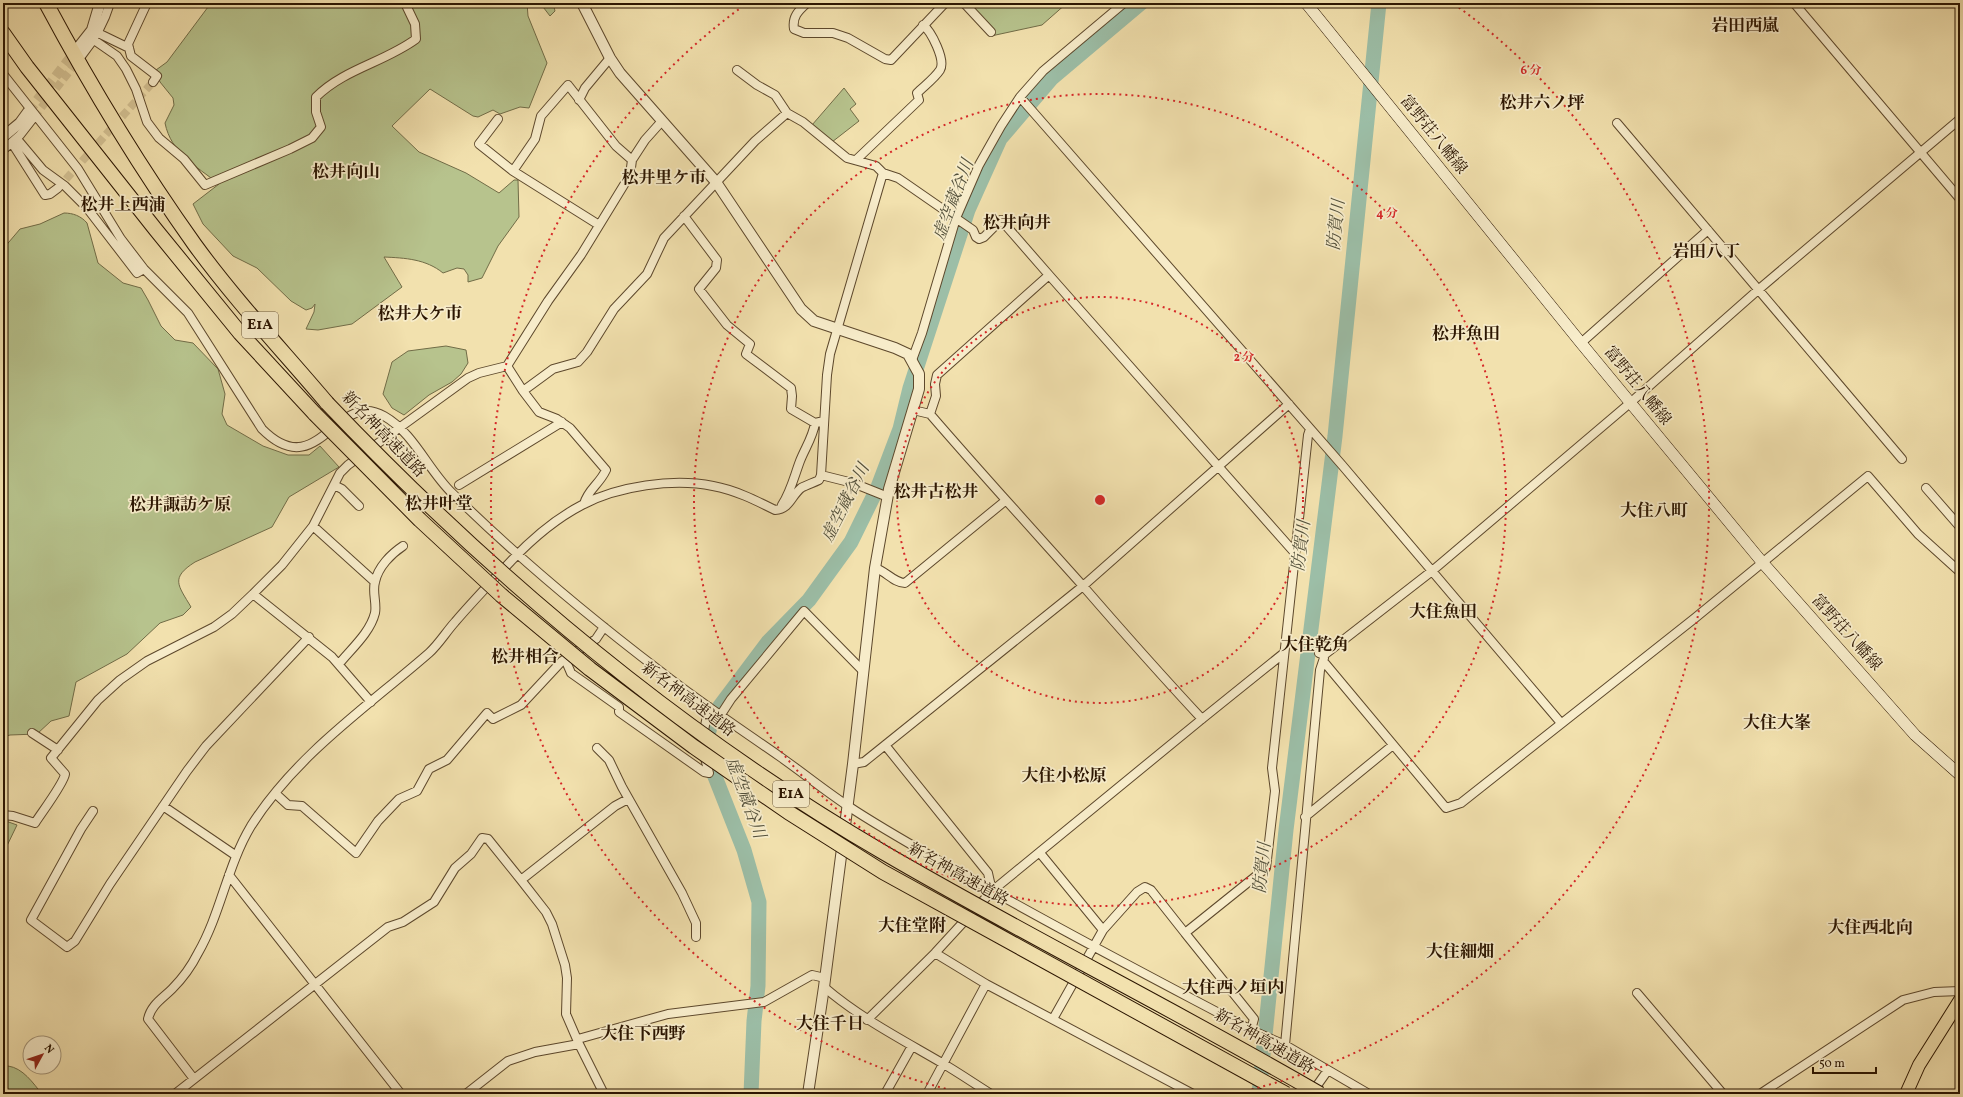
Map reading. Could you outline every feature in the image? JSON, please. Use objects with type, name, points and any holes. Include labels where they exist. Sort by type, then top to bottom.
[{"type":"highway","name":"新名神高速道路","points":[[46,3],[86,77],[140,164],[196,246],[244,306],[327,403],[415,493],[495,568],[588,646],[697,730],[785,790],[880,851],[1204,1028],[1320,1094]]},
{"type":"highway","name":"新名神高速道路","points":[[3,33],[27,67],[240,333],[315,414],[420,520],[501,595],[590,669],[694,747],[788,812],[883,872],[1286,1094]]},
{"type":"main road","name":"富野荘八幡線","points":[[1306,3],[1581,343],[1762,562],[1915,735],[1960,775]]},
{"type":"main road","points":[[1906,1094],[1919,1065],[1960,1000]]},
{"type":"street","points":[[80,52],[92,30],[100,3]]},
{"type":"street","points":[[80,52],[96,36],[106,19],[110,3]]},
{"type":"street","points":[[147,3],[128,44],[131,56],[157,76],[153,82]]},
{"type":"street","points":[[96,36],[117,56],[126,69],[136,89],[147,122],[159,138],[184,159],[205,185],[290,149],[312,138],[321,127],[316,112],[316,97],[326,87],[345,75],[407,46],[416,39],[416,24],[405,3]]},
{"type":"street","points":[[582,3],[610,58],[662,121],[716,182],[801,309],[814,321],[837,330],[895,348],[908,354],[919,374],[919,389],[888,497],[875,568],[848,806],[825,982],[808,1094]]},
{"type":"street","points":[[807,3],[798,12],[793,22],[794,29],[804,34],[833,33],[848,38],[885,59],[891,60],[945,3]]},
{"type":"street","points":[[964,3],[990,32]]},
{"type":"street","points":[[913,362],[956,218],[979,165],[1020,97],[1043,71],[1124,3]]},
{"type":"street","points":[[1794,3],[1960,199]]},
{"type":"street","points":[[856,160],[919,100],[917,93],[940,70],[942,65],[935,41],[928,29],[923,25]]},
{"type":"street","points":[[96,36],[129,48]]},
{"type":"street","points":[[579,100],[585,88],[610,58]]},
{"type":"street","points":[[737,70],[757,85],[775,95],[787,113],[803,122],[847,158],[876,166],[883,173],[898,178],[973,230],[976,238],[979,239],[984,237],[1002,220],[1294,552]]},
{"type":"street","points":[[3,74],[78,169],[122,239],[144,268],[188,313],[262,429],[273,440],[286,445],[299,447],[313,444],[352,413],[364,411],[384,416],[399,428],[450,491],[518,555],[604,627],[708,707],[848,806],[992,891],[1251,1030],[1285,1044],[1369,1094]]},
{"type":"street","points":[[513,171],[535,139],[541,116],[568,85],[616,146],[632,160]]},
{"type":"street","points":[[1020,97],[1338,461],[1561,723]]},
{"type":"street","points":[[523,391],[553,369],[578,362],[587,352],[614,309],[647,274],[664,238],[755,141],[787,113]]},
{"type":"street","points":[[11,140],[20,123],[31,114]]},
{"type":"street","points":[[3,150],[31,114]]},
{"type":"street","points":[[498,119],[479,144],[513,171],[599,225]]},
{"type":"street","points":[[1285,1044],[1305,817],[1322,656],[1432,571],[1630,402],[1758,290],[1960,119]]},
{"type":"street","points":[[3,815],[13,816],[35,823],[46,804],[64,779],[65,774],[51,758],[98,700],[120,680],[147,661],[214,627],[232,614],[282,565],[313,526],[340,473],[348,465],[468,378],[479,373],[507,366],[548,301],[580,255],[630,175],[632,160],[645,140],[662,121]]},
{"type":"street","points":[[1617,123],[1902,459]]},
{"type":"street","points":[[11,140],[43,170],[65,186],[87,208],[137,273],[144,268]]},
{"type":"street","points":[[11,140],[45,195],[50,194],[58,188]]},
{"type":"street","points":[[194,1079],[148,1019],[150,1009],[173,988],[198,953],[212,925],[235,855],[252,824],[293,770],[432,651],[454,623],[518,555],[550,526],[584,504],[619,492],[649,485],[679,483],[711,485],[734,491],[775,510],[789,503],[802,487],[819,480],[821,475],[826,376],[837,330],[883,173]]},
{"type":"street","points":[[684,216],[716,260],[716,268],[698,289],[727,326],[750,344],[746,354],[791,388],[791,409],[815,423],[824,421]]},
{"type":"street","points":[[1581,343],[1708,230]]},
{"type":"street","points":[[930,414],[936,396],[935,384],[937,375],[1049,275]]},
{"type":"street","points":[[507,366],[523,391],[540,412],[562,422],[570,428],[606,470],[601,480],[586,494],[584,504]]},
{"type":"street","points":[[853,764],[864,762],[1083,586],[1288,404]]},
{"type":"street","points":[[913,410],[930,414],[1005,501],[1083,586],[1142,655],[1202,719]]},
{"type":"street","points":[[459,485],[562,422]]},
{"type":"street","points":[[779,509],[791,490],[800,460],[814,431],[815,423]]},
{"type":"street","points":[[1185,933],[1266,868],[1275,791],[1272,768],[1294,552],[1308,435],[1310,430]]},
{"type":"street","points":[[821,475],[853,483],[888,497]]},
{"type":"street","points":[[1322,656],[1393,745],[1446,808],[1461,803],[1868,476],[1918,534],[1960,572]]},
{"type":"street","points":[[334,485],[342,489],[359,506]]},
{"type":"street","points":[[1926,488],[1960,527]]},
{"type":"street","points":[[875,568],[884,571],[900,583],[905,583],[1005,501]]},
{"type":"street","points":[[313,526],[375,582]]},
{"type":"street","points":[[339,664],[365,633],[375,613],[375,582],[382,567],[392,553],[403,546]]},
{"type":"street","points":[[253,594],[309,637],[339,664],[371,702]]},
{"type":"street","points":[[720,716],[731,699],[804,611],[863,671]]},
{"type":"street","points":[[276,794],[288,805],[302,806],[356,853],[378,821],[399,799],[417,791],[429,769],[447,760],[487,713],[493,719],[521,705],[565,659],[596,639],[604,627]]},
{"type":"street","points":[[93,811],[81,829],[31,920],[67,947],[75,941],[110,884],[187,771],[206,746],[309,637]]},
{"type":"street","points":[[867,1020],[992,891],[1202,719],[1284,654]]},
{"type":"street","points":[[565,659],[571,673],[619,707],[619,712],[704,772],[709,773],[701,744],[708,707]]},
{"type":"street","points":[[605,697],[620,678]]},
{"type":"street","points":[[32,733],[58,750]]},
{"type":"street","points":[[884,745],[988,873],[992,891]]},
{"type":"street","points":[[1305,817],[1393,745]]},
{"type":"street","points":[[597,748],[610,760],[628,799],[682,893],[696,923],[696,937]]},
{"type":"street","points":[[521,880],[615,806],[628,799]]},
{"type":"street","points":[[163,806],[235,855]]},
{"type":"street","points":[[175,1094],[388,927],[403,922],[434,902],[455,868],[471,854],[482,838],[488,839],[546,912],[552,924],[565,965],[567,978],[566,1014],[604,1094]]},
{"type":"street","points":[[1040,852],[1103,930]]},
{"type":"street","points":[[229,875],[401,1094]]},
{"type":"street","points":[[1053,1019],[1103,930],[1137,892],[1145,888],[1151,890],[1254,1019],[1251,1030]]},
{"type":"street","points":[[934,952],[986,984],[1193,1094]]},
{"type":"street","points":[[466,1094],[508,1061],[668,1014],[764,1002],[812,975],[825,982],[846,1006],[867,1020],[991,1094]]},
{"type":"street","points":[[927,1094],[986,984]]},
{"type":"street","points":[[1760,1094],[1903,1000],[1934,992],[1960,991]]},
{"type":"street","points":[[1638,993],[1723,1094]]},
{"type":"street","points":[[885,1094],[912,1046]]},
{"type":"street","points":[[1311,1094],[1328,1070]]},
{"type":"green space","points":[[211,3],[527,3],[528,16],[547,63],[529,108],[520,107],[500,114],[493,110],[478,117],[473,116],[430,89],[392,126],[419,152],[466,173],[499,193],[514,180],[518,180],[519,217],[498,246],[482,278],[468,282],[468,275],[464,269],[457,268],[443,273],[430,265],[415,260],[384,257],[402,287],[352,324],[318,330],[306,329],[314,312],[315,304],[312,308],[306,310],[291,301],[257,268],[233,256],[203,224],[193,204],[219,184],[193,165],[173,143],[165,123],[174,105],[173,98],[160,82],[156,70],[167,62]]},
{"type":"green space","points":[[540,3],[553,3],[555,11],[550,16]]},
{"type":"green space","points":[[963,3],[1067,3],[1042,25],[991,36]]},
{"type":"green space","points":[[844,88],[856,104],[850,109],[859,121],[832,142],[812,125]]},
{"type":"green space","points":[[64,213],[77,215],[87,223],[98,263],[123,283],[141,288],[161,326],[175,340],[193,343],[218,369],[225,394],[222,414],[227,425],[263,446],[288,455],[309,455],[320,446],[339,467],[289,497],[272,527],[195,562],[187,568],[179,577],[179,582],[180,587],[191,607],[183,615],[160,623],[127,654],[76,682],[69,716],[51,721],[37,734],[10,735],[3,737],[3,249],[20,229],[40,224]]},
{"type":"green space","points":[[446,346],[466,350],[468,363],[461,374],[452,382],[429,395],[404,415],[392,408],[383,394],[392,362],[408,351]]},
{"type":"green space","points":[[3,820],[17,825],[3,854]]},
{"type":"green space","points":[[8,1066],[13,1067],[22,1072],[22,1075],[25,1075],[42,1094],[3,1094],[3,1068]]},
{"type":"waterway","name":"虚空蔵谷川","points":[[751,1094],[754,1021],[758,986],[759,902],[744,850],[712,769],[706,742],[710,727],[720,706],[768,642],[809,600],[851,542],[878,487],[900,429],[910,388],[968,210],[1000,139],[1052,78],[1141,3]]},
{"type":"waterway","name":"防賀川","points":[[1259,1094],[1286,830],[1335,436],[1379,3]]},
{"type":"tunnel","points":[[28,112],[77,49]]},
{"type":"tunnel","points":[[34,117],[79,59]]},
{"type":"tunnel","points":[[58,188],[153,82]]},
{"type":"district","name":"岩田西嵐","points":[[1745,26]]},
{"type":"district","name":"松井六ノ坪","points":[[1542,103]]},
{"type":"district","name":"松井向山","points":[[346,172]]},
{"type":"district","name":"松井里ケ市","points":[[664,178]]},
{"type":"district","name":"松井上西浦","points":[[123,205]]},
{"type":"district","name":"松井向井","points":[[1017,223]]},
{"type":"district","name":"岩田八丁","points":[[1706,252]]},
{"type":"district","name":"松井大ケ市","points":[[420,314]]},
{"type":"district","name":"松井魚田","points":[[1466,334]]},
{"type":"district","name":"松井古松井","points":[[936,492]]},
{"type":"district","name":"松井叶堂","points":[[439,504]]},
{"type":"district","name":"松井諏訪ケ原","points":[[180,505]]},
{"type":"district","name":"大住八町","points":[[1654,511]]},
{"type":"district","name":"大住魚田","points":[[1443,612]]},
{"type":"district","name":"大住乾角","points":[[1315,645]]},
{"type":"district","name":"松井相合","points":[[525,657]]},
{"type":"district","name":"大住大峯","points":[[1777,723]]},
{"type":"district","name":"大住小松原","points":[[1064,776]]},
{"type":"district","name":"大住堂附","points":[[912,926]]},
{"type":"district","name":"大住西北向","points":[[1870,928]]},
{"type":"district","name":"大住細畑","points":[[1460,952]]},
{"type":"district","name":"大住西ノ垣内","points":[[1233,988]]},
{"type":"district","name":"大住千日","points":[[830,1024]]},
{"type":"district","name":"大住下西野","points":[[643,1034]]}]
